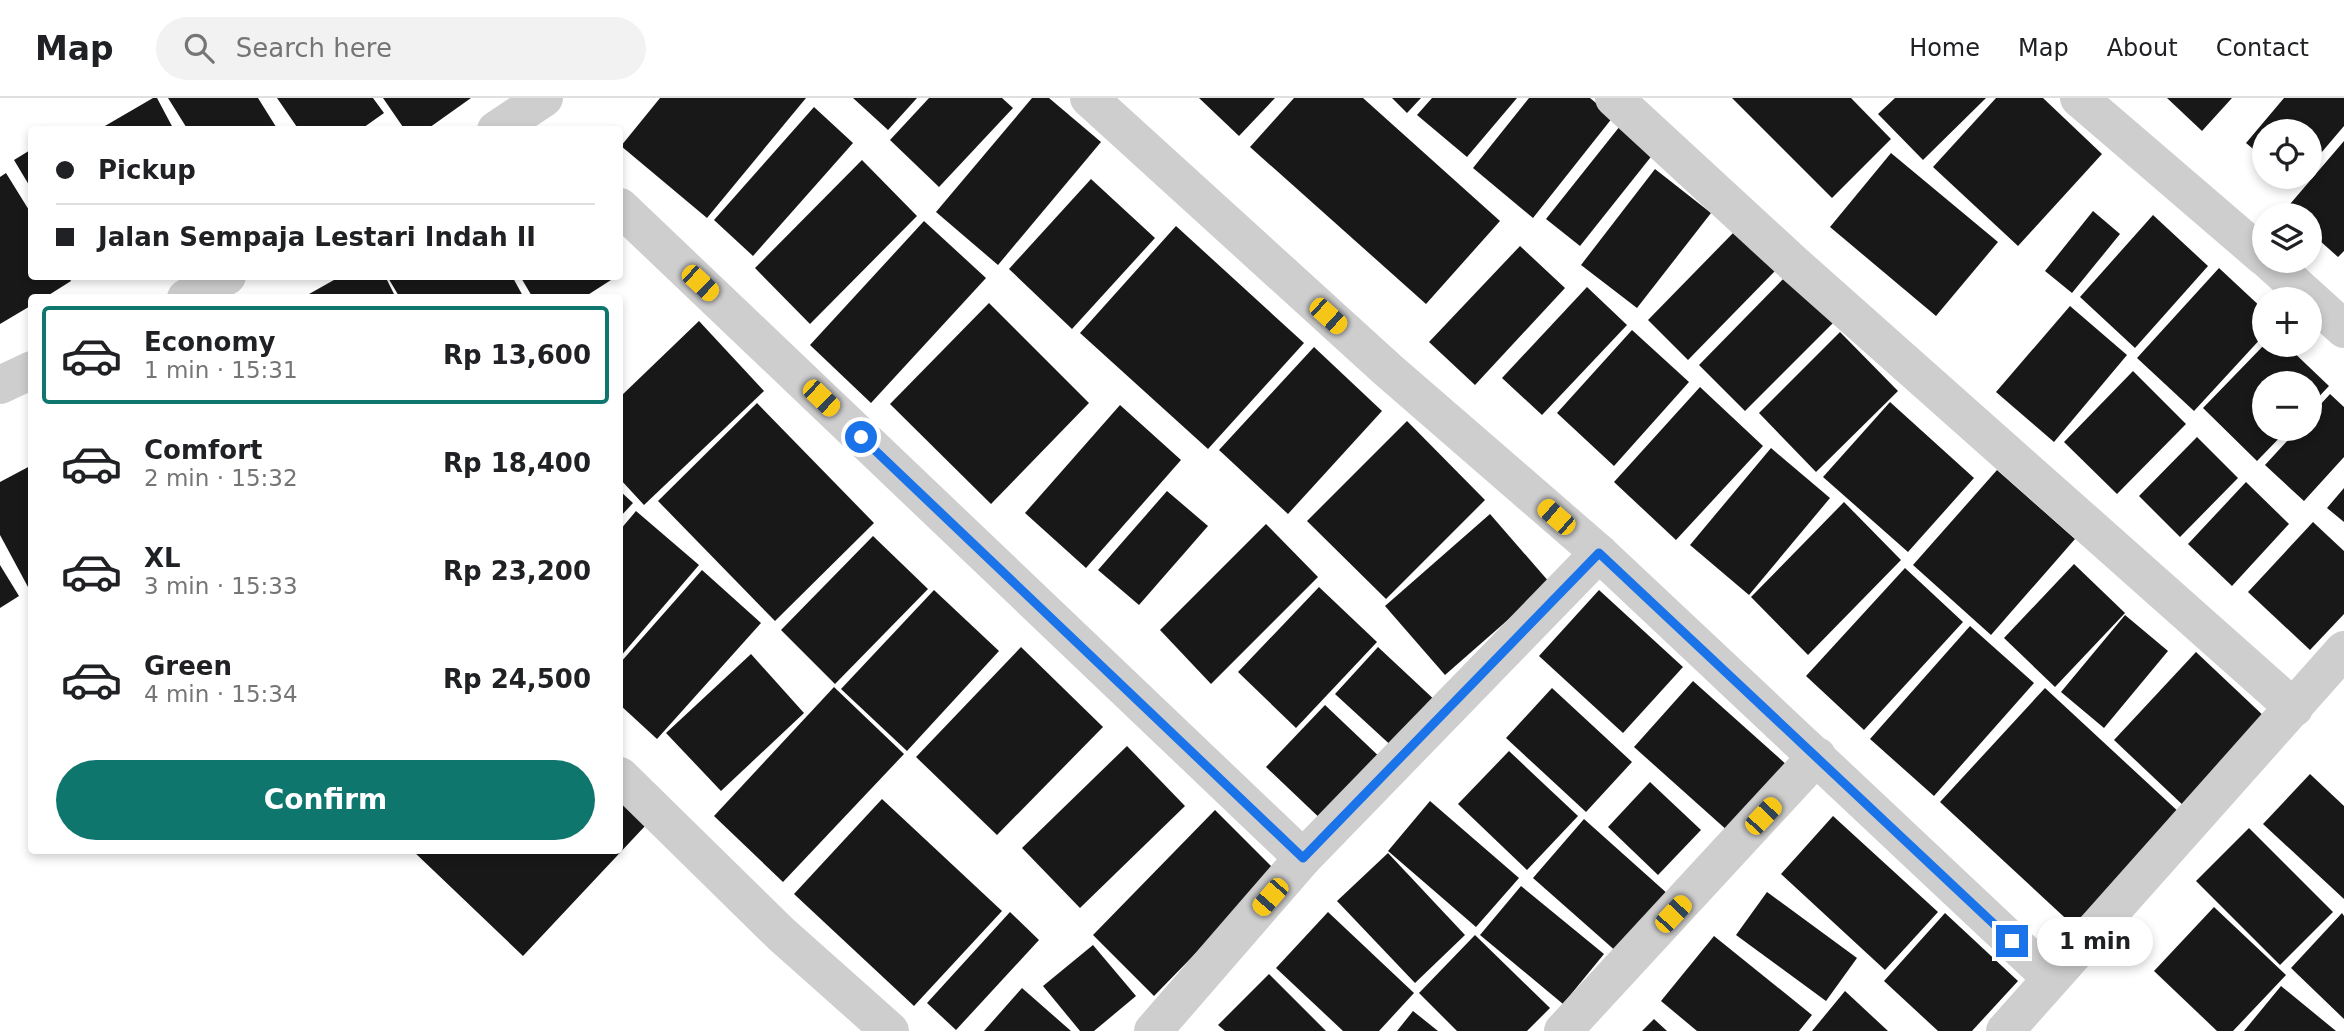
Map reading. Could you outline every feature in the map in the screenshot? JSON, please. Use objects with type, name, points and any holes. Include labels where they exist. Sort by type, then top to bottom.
[{"type":"street","points":[[1089,98],[1388,370],[1599,553],[2051,978]]},
{"type":"street","points":[[1614,98],[1793,262],[2294,708]]},
{"type":"street","points":[[2079,98],[2252,247]]},
{"type":"street","points":[[623,210],[1303,858]]},
{"type":"street","points":[[2282,273],[2344,329]]},
{"type":"street","points":[[194,294],[220,280]]},
{"type":"street","points":[[0,385],[28,372]]},
{"type":"street","points":[[1153,1031],[1303,858],[1599,553]]},
{"type":"street","points":[[2005,1031],[2344,650]]},
{"type":"street","points":[[1563,1031],[1817,756]]},
{"type":"street","points":[[623,779],[781,934],[890,1031]]},
{"type":"building","points":[[157,98],[172,126],[105,126]]},
{"type":"building","points":[[168,98],[258,98],[276,126],[186,126]]},
{"type":"building","points":[[277,98],[373,98],[384,113],[366,126],[296,126]]},
{"type":"building","points":[[383,98],[471,98],[432,126],[402,126]]},
{"type":"building","points":[[660,98],[806,98],[707,218],[623,148],[623,144]]},
{"type":"building","points":[[853,98],[917,98],[888,130]]},
{"type":"building","points":[[929,98],[1002,98],[1013,108],[939,187],[890,140]]},
{"type":"building","points":[[1032,98],[1049,98],[1101,142],[998,265],[936,212]]},
{"type":"building","points":[[1199,98],[1275,98],[1239,136]]},
{"type":"building","points":[[1294,98],[1363,98],[1500,221],[1426,304],[1250,147]]},
{"type":"building","points":[[1392,98],[1421,98],[1407,113]]},
{"type":"building","points":[[1432,98],[1517,98],[1467,157],[1417,115]]},
{"type":"building","points":[[1529,98],[1590,98],[1613,117],[1533,218],[1473,168]]},
{"type":"building","points":[[1732,98],[1851,98],[1891,139],[1832,198]]},
{"type":"building","points":[[1895,98],[1986,98],[1923,160],[1878,114]]},
{"type":"building","points":[[1996,98],[2043,98],[2102,154],[2018,246],[1933,167]]},
{"type":"building","points":[[2167,98],[2232,98],[2202,131]]},
{"type":"building","points":[[2284,98],[2344,98],[2344,126],[2322,152],[2322,119],[2266,119]]},
{"type":"building","points":[[814,107],[853,143],[753,256],[714,220]]},
{"type":"building","points":[[1620,126],[1654,153],[1580,246],[1546,219]]},
{"type":"building","points":[[2252,136],[2252,148],[2246,143]]},
{"type":"building","points":[[2344,141],[2344,251],[2338,257],[2322,243],[2322,203],[2291,203],[2303,189],[2322,189],[2322,167]]},
{"type":"building","points":[[28,151],[28,183],[14,160]]},
{"type":"building","points":[[1891,153],[1998,242],[1936,316],[1830,227]]},
{"type":"building","points":[[862,160],[917,216],[810,324],[755,268]]},
{"type":"building","points":[[1655,169],[1711,213],[1637,308],[1581,265]]},
{"type":"building","points":[[6,173],[28,209],[28,280],[71,281],[50,294],[28,294],[28,307],[0,324],[0,177]]},
{"type":"building","points":[[1091,179],[1155,238],[1072,329],[1009,269]]},
{"type":"building","points":[[2093,211],[2120,234],[2072,293],[2045,271]]},
{"type":"building","points":[[2153,215],[2208,266],[2135,348],[2080,297]]},
{"type":"building","points":[[924,221],[986,278],[871,403],[810,345]]},
{"type":"building","points":[[1176,226],[1304,343],[1208,449],[1080,333]]},
{"type":"building","points":[[1735,231],[1775,271],[1688,360],[1648,320]]},
{"type":"building","points":[[1520,246],[1565,288],[1475,385],[1429,342]]},
{"type":"building","points":[[2219,268],[2252,299],[2252,348],[2194,411],[2137,358]]},
{"type":"building","points":[[1786,276],[1833,323],[1745,411],[1699,365]]},
{"type":"building","points":[[334,280],[387,280],[394,294],[309,294]]},
{"type":"building","points":[[389,280],[514,280],[522,294],[398,294]]},
{"type":"building","points":[[522,280],[611,280],[589,294],[531,294]]},
{"type":"building","points":[[1587,287],[1627,325],[1542,415],[1502,378]]},
{"type":"building","points":[[989,303],[1089,403],[991,504],[890,404]]},
{"type":"building","points":[[2070,306],[2127,355],[2054,442],[1996,392]]},
{"type":"building","points":[[699,321],[764,391],[644,505],[623,482],[623,394]]},
{"type":"building","points":[[1632,330],[1689,382],[1614,466],[1557,413]]},
{"type":"building","points":[[1840,332],[1898,391],[1816,472],[1759,413]]},
{"type":"building","points":[[1314,347],[1382,411],[1288,514],[1219,450]]},
{"type":"building","points":[[2252,357],[2299,357],[2313,371],[2252,371],[2252,441],[2276,441],[2257,461],[2203,408]]},
{"type":"building","points":[[2133,371],[2186,424],[2117,494],[2064,442]]},
{"type":"building","points":[[2322,379],[2329,386],[2322,393]]},
{"type":"building","points":[[1700,387],[1763,446],[1676,540],[1614,482]]},
{"type":"building","points":[[2330,394],[2344,407],[2344,457],[2304,501],[2265,465],[2287,441],[2322,441],[2322,403]]},
{"type":"building","points":[[1890,402],[1974,478],[1908,552],[1823,477]]},
{"type":"building","points":[[757,403],[874,523],[775,621],[658,501]]},
{"type":"building","points":[[1120,405],[1181,460],[1086,568],[1025,513]]},
{"type":"building","points":[[1407,421],[1485,500],[1386,599],[1307,521]]},
{"type":"building","points":[[2197,437],[2238,478],[2180,537],[2139,496]]},
{"type":"building","points":[[1771,448],[1830,498],[1749,595],[1690,545]]},
{"type":"building","points":[[28,467],[28,587],[0,535],[0,482]]},
{"type":"building","points":[[1997,470],[2075,539],[1991,635],[1913,565]]},
{"type":"building","points":[[2246,482],[2289,524],[2232,586],[2188,544]]},
{"type":"building","points":[[2344,488],[2344,522],[2327,508]]},
{"type":"building","points":[[1167,491],[1208,526],[1139,605],[1098,570]]},
{"type":"building","points":[[623,494],[633,503],[623,514]]},
{"type":"building","points":[[1844,502],[1901,560],[1808,655],[1751,597]]},
{"type":"building","points":[[636,511],[699,565],[623,654],[623,526]]},
{"type":"building","points":[[1490,514],[1550,583],[1445,675],[1385,606]]},
{"type":"building","points":[[2313,522],[2344,551],[2344,614],[2310,650],[2248,592]]},
{"type":"building","points":[[1266,524],[1318,577],[1211,684],[1160,630]]},
{"type":"building","points":[[873,536],[928,589],[835,684],[781,630]]},
{"type":"building","points":[[2074,564],[2125,613],[2055,687],[2004,638]]},
{"type":"building","points":[[0,565],[19,596],[0,608]]},
{"type":"building","points":[[1905,568],[1963,622],[1864,730],[1806,676]]},
{"type":"building","points":[[702,570],[761,623],[657,739],[623,708],[623,660]]},
{"type":"building","points":[[1319,587],[1377,642],[1296,728],[1238,672]]},
{"type":"building","points":[[934,590],[999,651],[907,751],[841,689]]},
{"type":"building","points":[[1599,590],[1683,667],[1623,733],[1539,656]]},
{"type":"building","points":[[2125,615],[2168,651],[2104,728],[2061,692]]},
{"type":"building","points":[[1970,626],[2034,683],[1934,796],[1870,739]]},
{"type":"building","points":[[1021,647],[1103,727],[997,835],[916,757]]},
{"type":"building","points":[[1378,647],[1439,704],[1396,750],[1335,694]]},
{"type":"building","points":[[2196,652],[2268,720],[2186,808],[2114,740]]},
{"type":"building","points":[[751,654],[804,713],[721,791],[666,733]]},
{"type":"building","points":[[1693,681],[1788,766],[1729,832],[1634,747]]},
{"type":"building","points":[[834,687],[904,754],[783,882],[714,816]]},
{"type":"building","points":[[1552,688],[1632,762],[1586,812],[1506,738]]},
{"type":"building","points":[[2045,688],[2181,814],[2076,928],[1940,802]]},
{"type":"building","points":[[1325,705],[1385,762],[1326,824],[1266,767]]},
{"type":"building","points":[[1127,746],[1185,806],[1080,908],[1022,848]]},
{"type":"building","points":[[1509,751],[1578,816],[1527,870],[1458,804]]},
{"type":"building","points":[[2310,774],[2344,806],[2344,899],[2263,824]]},
{"type":"building","points":[[1650,782],[1701,830],[1658,875],[1608,827]]},
{"type":"building","points":[[882,799],[1002,911],[914,1006],[794,894]]},
{"type":"building","points":[[1430,801],[1519,878],[1476,927],[1388,851]]},
{"type":"building","points":[[623,803],[646,825],[623,849]]},
{"type":"building","points":[[1215,810],[1276,871],[1154,996],[1093,935]]},
{"type":"building","points":[[1833,816],[1938,912],[1885,970],[1781,874]]},
{"type":"building","points":[[1584,819],[1669,895],[1618,953],[1533,878]]},
{"type":"building","points":[[2249,828],[2333,912],[2280,965],[2196,881]]},
{"type":"building","points":[[1388,853],[1465,935],[1415,983],[1337,901]]},
{"type":"building","points":[[416,854],[619,854],[523,956]]},
{"type":"building","points":[[1521,886],[1604,954],[1563,1004],[1480,935]]},
{"type":"building","points":[[1767,892],[1857,958],[1826,1001],[1736,935]]},
{"type":"building","points":[[2214,907],[2286,975],[2233,1031],[2217,1031],[2154,971]]},
{"type":"building","points":[[1010,912],[1039,940],[956,1030],[927,1003]]},
{"type":"building","points":[[1328,912],[1414,993],[1379,1031],[1343,1031],[1276,968]]},
{"type":"building","points":[[1945,913],[2018,981],[1972,1031],[1938,1031],[1884,981]]},
{"type":"building","points":[[2342,913],[2344,916],[2344,1019],[2291,968]]},
{"type":"building","points":[[1475,935],[1550,1008],[1527,1031],[1457,1031],[1419,993]]},
{"type":"building","points":[[1714,936],[1812,1015],[1799,1031],[1697,1031],[1661,1001]]},
{"type":"building","points":[[1093,945],[1136,996],[1094,1031],[1080,1031],[1043,986]]},
{"type":"building","points":[[1269,974],[1326,1031],[1225,1031],[1218,1025]]},
{"type":"building","points":[[2281,986],[2336,1031],[2244,1031]]},
{"type":"building","points":[[1022,988],[1071,1031],[984,1031]]},
{"type":"building","points":[[1845,991],[1888,1031],[1812,1031]]},
{"type":"building","points":[[1413,1011],[1438,1031],[1397,1031]]},
{"type":"building","points":[[1654,1019],[1667,1031],[1642,1031]]},
{"type":"route","points":[[861,437],[1303,858],[1599,553],[2012,941]]}]
